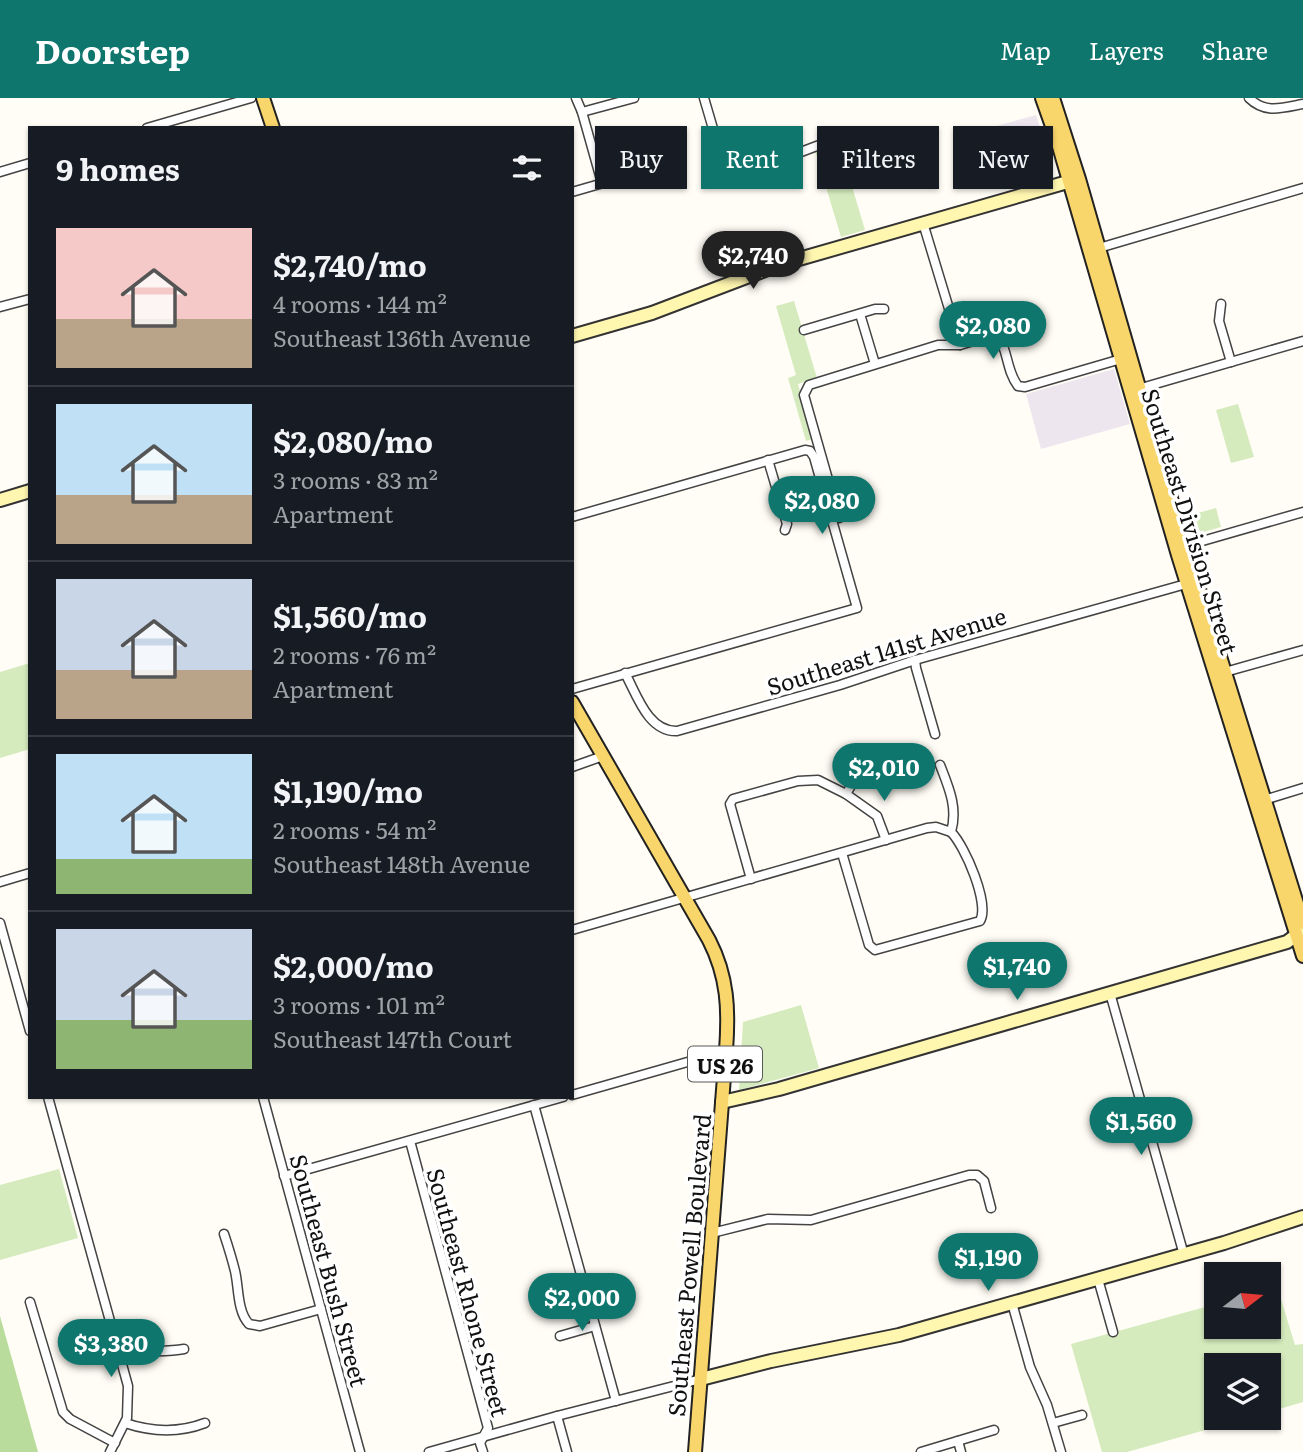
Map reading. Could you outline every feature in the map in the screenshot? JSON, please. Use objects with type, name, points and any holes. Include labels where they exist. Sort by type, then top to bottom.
[{"type":"main road","points":[[263,98],[272,126]]},
{"type":"main road","name":"Southeast Division Street","points":[[1042,98],[1099,248],[1166,517],[1226,672],[1301,929],[1303,956]]},
{"type":"main road","name":"Southeast Division Street","points":[[1053,98],[1121,359],[1134,390],[1185,546],[1192,583],[1245,771],[1301,929]]},
{"type":"main road","points":[[1166,517],[1173,525],[1179,543],[1185,546]]},
{"type":"main road","name":"Southeast Powell Boulevard","points":[[574,705],[685,898],[715,953],[724,978],[728,1011],[726,1051],[695,1452]]},
{"type":"main road","points":[[1245,771],[1264,800]]},
{"type":"street","points":[[154,126],[251,98]]},
{"type":"street","points":[[576,98],[595,158]]},
{"type":"street","points":[[582,112],[634,98]]},
{"type":"street","points":[[704,98],[724,166],[733,170],[785,158],[817,146]]},
{"type":"street","points":[[1249,98],[1256,105],[1271,110],[1303,104]]},
{"type":"street","points":[[0,172],[28,164]]},
{"type":"street","points":[[574,335],[652,313],[769,268],[1074,180]]},
{"type":"street","points":[[574,191],[595,185]]},
{"type":"street","points":[[1099,248],[1303,188]]},
{"type":"street","points":[[923,223],[961,345]]},
{"type":"street","points":[[0,307],[28,300]]},
{"type":"street","points":[[1221,304],[1219,321],[1231,362]]},
{"type":"street","points":[[804,330],[884,309]]},
{"type":"street","points":[[860,314],[875,364]]},
{"type":"street","points":[[839,518],[804,395],[805,390],[821,380],[938,345],[961,345],[990,336],[999,337],[1018,386],[1025,387],[1121,359]]},
{"type":"street","points":[[1134,390],[1303,341]]},
{"type":"street","points":[[574,516],[768,460],[810,451],[814,457],[857,608],[574,688]]},
{"type":"street","points":[[768,460],[787,524],[785,530]]},
{"type":"street","points":[[0,500],[28,492]]},
{"type":"street","points":[[1185,546],[1303,512]]},
{"type":"street","name":"Southeast 141st Avenue","points":[[625,673],[652,721],[662,729],[677,731],[841,685],[915,660],[1192,583]]},
{"type":"street","points":[[1226,672],[1303,650]]},
{"type":"street","points":[[915,660],[935,734]]},
{"type":"street","points":[[574,765],[603,756]]},
{"type":"street","points":[[846,794],[857,776],[859,760]]},
{"type":"street","points":[[940,765],[954,806],[955,819],[951,832]]},
{"type":"street","points":[[751,879],[730,804],[733,799],[808,779],[818,780],[846,794],[877,817],[886,840]]},
{"type":"street","points":[[1264,800],[1303,788]]},
{"type":"street","points":[[574,929],[842,852],[936,827],[951,832],[963,846],[983,902],[984,914],[980,921],[875,950],[869,945],[842,852]]},
{"type":"street","points":[[0,882],[28,874]]},
{"type":"street","points":[[0,923],[3,946],[28,1025]]},
{"type":"street","points":[[722,1102],[779,1089],[1287,942],[1301,929]]},
{"type":"street","points":[[1110,993],[1184,1255]]},
{"type":"street","points":[[574,1093],[726,1051]]},
{"type":"street","points":[[49,1099],[129,1393],[125,1423],[110,1452]]},
{"type":"street","name":"Southeast Bush Street","points":[[263,1099],[360,1452]]},
{"type":"street","points":[[284,1177],[556,1099]]},
{"type":"street","points":[[534,1105],[616,1401]]},
{"type":"street","name":"Southeast Rhone Street","points":[[410,1141],[488,1427],[480,1443],[483,1452]]},
{"type":"street","points":[[712,1233],[768,1219],[811,1220],[969,1175],[977,1175],[984,1181],[991,1208]]},
{"type":"street","points":[[429,1452],[779,1359],[877,1341],[1184,1255],[1303,1217]]},
{"type":"street","points":[[224,1234],[244,1317],[249,1324],[260,1326],[321,1309]]},
{"type":"street","points":[[1097,1279],[1113,1332]]},
{"type":"street","points":[[30,1302],[63,1412],[69,1419],[115,1443]]},
{"type":"street","points":[[1012,1304],[1032,1374],[1047,1405],[1061,1452]]},
{"type":"street","points":[[560,1336],[595,1326]]},
{"type":"street","points":[[120,1356],[144,1350],[168,1352],[184,1349]]},
{"type":"street","points":[[1053,1423],[1082,1415]]},
{"type":"street","points":[[557,1416],[568,1452]]},
{"type":"street","points":[[125,1423],[140,1428],[162,1430],[188,1429],[205,1423]]},
{"type":"street","points":[[921,1452],[994,1430]]},
{"type":"street","points":[[958,1441],[961,1452]]},
{"type":"shaded area","points":[[1036,115],[1040,126],[996,126]]},
{"type":"shaded area","points":[[1114,369],[1130,424],[1041,449],[1026,394]]},
{"type":"green space","points":[[827,189],[853,189],[865,230],[841,237]]},
{"type":"green space","points":[[794,301],[817,378],[798,384],[814,439],[806,441],[788,378],[796,375],[776,306]]},
{"type":"green space","points":[[1238,404],[1254,457],[1231,463],[1216,410]]},
{"type":"green space","points":[[1216,508],[1221,527],[1193,535],[1187,516]]},
{"type":"green space","points":[[28,664],[28,750],[0,758],[0,672]]},
{"type":"green space","points":[[801,1005],[819,1068],[739,1090],[743,1022]]},
{"type":"green space","points":[[59,1169],[78,1238],[0,1260],[0,1185]]},
{"type":"green space","points":[[1281,1299],[1295,1345],[1303,1344],[1303,1402],[1281,1408],[1281,1353],[1204,1353],[1205,1430],[1127,1452],[1102,1452],[1071,1344],[1204,1307],[1204,1339],[1281,1339]]},
{"type":"green space","points":[[0,1316],[38,1452],[0,1452]]}]
